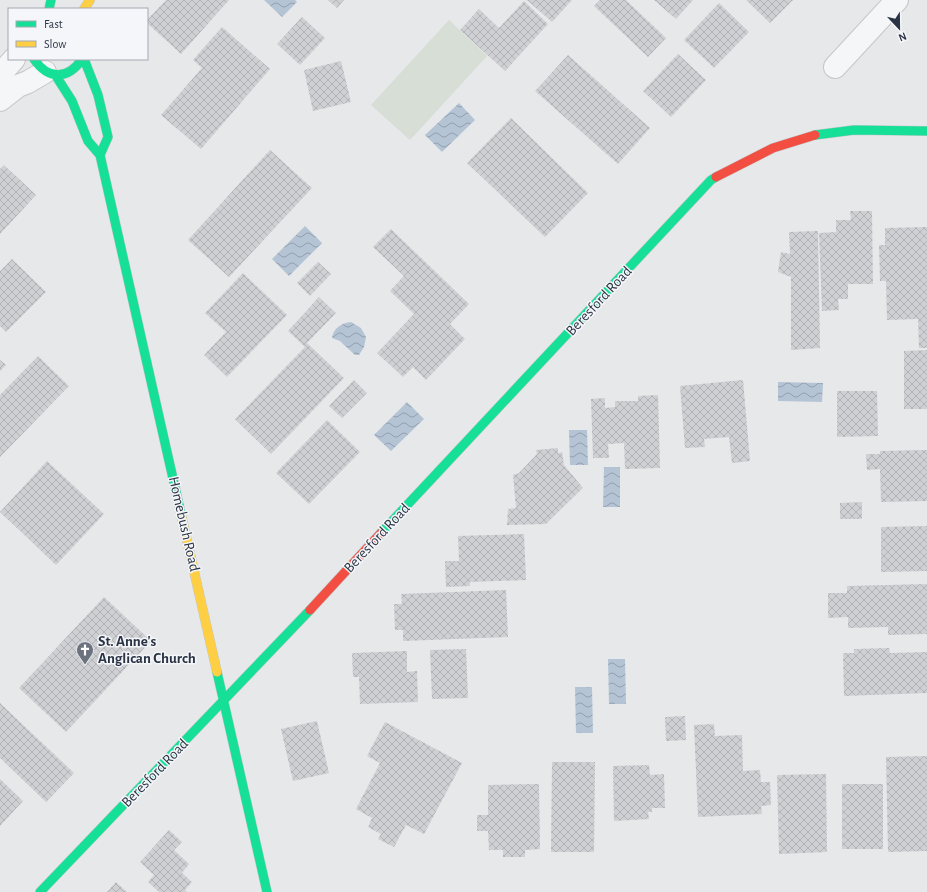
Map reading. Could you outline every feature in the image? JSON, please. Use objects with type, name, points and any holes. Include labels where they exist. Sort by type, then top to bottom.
[{"type":"main road","points":[[45,69],[65,75],[73,70],[82,60]]},
{"type":"main road","points":[[83,60],[98,95],[108,137],[100,155]]},
{"type":"main road","name":"Homebush Road","points":[[45,69],[72,101],[88,141],[100,155],[268,892]]},
{"type":"main road","name":"Beresford Road","points":[[40,892],[225,700],[711,180],[776,146],[807,137],[868,130],[927,131]]},
{"type":"street","points":[[835,67],[897,0]]},
{"type":"street","points":[[0,75],[13,60]]},
{"type":"street","points":[[0,100],[18,86],[28,82],[45,69]]},
{"type":"shaded area","points":[[449,20],[487,56],[410,140],[371,105]]},
{"type":"water","points":[[264,0],[295,0],[297,2],[282,17]]},
{"type":"water","points":[[459,103],[475,120],[442,152],[425,135]]},
{"type":"water","points":[[305,226],[322,243],[289,276],[272,259]]},
{"type":"water","points":[[351,322],[361,328],[366,337],[364,347],[359,355],[355,355],[340,341],[332,338],[334,331],[338,327]]},
{"type":"water","points":[[778,382],[823,383],[822,402],[778,401]]},
{"type":"water","points":[[407,402],[424,419],[391,451],[374,435]]},
{"type":"water","points":[[569,430],[587,430],[588,465],[570,465]]},
{"type":"water","points":[[604,467],[620,467],[620,507],[603,507]]},
{"type":"water","points":[[608,659],[625,659],[626,704],[609,704]]},
{"type":"water","points":[[575,687],[592,687],[593,733],[576,733]]},
{"type":"building","points":[[166,0],[229,0],[181,54],[148,24],[148,19]]},
{"type":"building","points":[[328,0],[344,0],[337,8]]},
{"type":"building","points":[[527,0],[572,0],[552,22]]},
{"type":"building","points":[[600,0],[626,0],[666,38],[648,57],[594,6]]},
{"type":"building","points":[[654,0],[693,0],[676,19]]},
{"type":"building","points":[[746,0],[793,0],[770,23]]},
{"type":"building","points":[[524,1],[548,24],[505,71],[460,30],[479,9],[499,28]]},
{"type":"building","points":[[719,3],[749,32],[714,68],[684,40]]},
{"type":"building","points":[[302,17],[325,38],[300,65],[277,44]]},
{"type":"building","points":[[222,27],[270,69],[201,149],[161,115],[202,68],[193,60]]},
{"type":"building","points":[[678,54],[706,80],[671,117],[643,91]]},
{"type":"building","points":[[568,55],[650,128],[618,164],[535,91]]},
{"type":"building","points":[[341,61],[351,102],[313,111],[304,70]]},
{"type":"building","points":[[511,118],[588,193],[545,237],[467,163]]},
{"type":"building","points":[[270,150],[312,188],[229,277],[188,240]]},
{"type":"building","points":[[4,165],[36,195],[0,234],[0,169]]},
{"type":"building","points":[[850,211],[872,211],[873,284],[848,284],[848,299],[838,299],[839,310],[822,311],[819,233],[836,232],[836,220],[851,220]]},
{"type":"building","points":[[927,227],[927,348],[919,348],[918,319],[887,320],[886,281],[880,281],[879,245],[885,245],[885,228]]},
{"type":"building","points":[[391,229],[469,304],[450,324],[465,339],[426,380],[413,367],[403,377],[377,353],[414,314],[390,291],[404,276],[373,247]]},
{"type":"building","points":[[818,231],[820,348],[791,350],[791,277],[778,272],[781,252],[790,254],[789,232]]},
{"type":"building","points":[[12,259],[46,292],[6,332],[0,326],[0,271]]},
{"type":"building","points":[[318,262],[331,274],[310,296],[297,283]]},
{"type":"building","points":[[243,273],[287,315],[227,377],[204,355],[226,332],[205,313]]},
{"type":"building","points":[[319,297],[336,313],[307,343],[344,378],[271,454],[235,419],[305,347],[288,331]]},
{"type":"building","points":[[927,350],[927,409],[904,409],[904,351]]},
{"type":"building","points":[[38,356],[69,386],[0,457],[0,395]]},
{"type":"building","points":[[0,360],[6,365],[0,371]]},
{"type":"building","points":[[354,380],[367,393],[342,418],[329,406]]},
{"type":"building","points":[[743,380],[750,461],[732,463],[729,437],[704,439],[705,447],[685,448],[680,386]]},
{"type":"building","points":[[837,391],[877,391],[878,436],[837,437]]},
{"type":"building","points":[[658,395],[660,468],[625,469],[624,443],[608,444],[609,458],[593,458],[591,399],[605,398],[605,408],[615,407],[615,401],[638,401],[638,396]]},
{"type":"building","points":[[327,420],[360,452],[309,504],[276,473]]},
{"type":"building","points":[[558,448],[558,453],[562,452],[564,465],[583,488],[546,524],[507,525],[508,509],[516,508],[513,475],[519,473],[537,454],[536,450]]},
{"type":"building","points":[[927,450],[927,501],[881,502],[880,469],[867,470],[866,454],[880,454],[880,451]]},
{"type":"building","points":[[47,461],[104,514],[56,565],[0,512]]},
{"type":"building","points":[[862,502],[862,519],[840,519],[840,503]]},
{"type":"building","points":[[927,526],[927,571],[881,572],[881,527]]},
{"type":"building","points":[[524,534],[526,580],[470,582],[470,586],[446,587],[445,561],[459,561],[458,536]]},
{"type":"building","points":[[927,584],[927,634],[888,635],[888,627],[848,628],[848,617],[828,618],[828,593],[847,593],[847,586]]},
{"type":"building","points":[[506,590],[508,637],[403,641],[403,630],[395,630],[394,604],[402,604],[401,594]]},
{"type":"building","name":"St. Anne's Anglican Church","points":[[104,597],[151,641],[66,732],[19,688]]},
{"type":"building","points":[[889,648],[890,653],[927,652],[927,693],[844,696],[843,653],[854,653],[854,649]]},
{"type":"building","points":[[466,649],[468,698],[432,699],[430,650]]},
{"type":"building","points":[[407,651],[407,672],[417,671],[418,702],[360,704],[359,677],[353,677],[352,653]]},
{"type":"building","points":[[0,703],[74,773],[46,802],[0,758]]},
{"type":"building","points":[[685,716],[686,740],[666,741],[665,717]]},
{"type":"building","points":[[317,721],[329,773],[293,781],[281,729]]},
{"type":"building","points":[[385,722],[462,763],[424,834],[406,825],[394,847],[378,839],[381,834],[368,827],[372,818],[356,809],[380,763],[367,756]]},
{"type":"building","points":[[714,724],[715,736],[742,735],[743,771],[760,770],[761,782],[770,782],[771,805],[761,806],[762,814],[698,817],[694,725]]},
{"type":"building","points":[[927,756],[927,851],[888,852],[886,757]]},
{"type":"building","points":[[552,762],[595,762],[594,852],[551,852]]},
{"type":"building","points":[[649,765],[650,775],[664,774],[665,808],[652,808],[652,812],[648,812],[649,819],[614,821],[613,766]]},
{"type":"building","points":[[826,774],[827,852],[779,854],[777,775]]},
{"type":"building","points":[[0,779],[23,801],[0,826]]},
{"type":"building","points":[[539,784],[540,849],[525,850],[525,857],[503,857],[503,850],[489,850],[488,831],[477,831],[477,815],[488,815],[488,785]]},
{"type":"building","points":[[842,784],[883,784],[883,849],[842,849]]},
{"type":"building","points":[[169,830],[182,842],[174,850],[189,864],[182,873],[192,882],[185,890],[187,892],[159,892],[148,882],[154,875],[140,862]]},
{"type":"building","points":[[116,882],[127,892],[107,892]]},
{"type":"traffic: fast","points":[[49,8],[51,0]]},
{"type":"traffic: fast","points":[[35,60],[45,71],[58,75],[71,71],[81,60]]},
{"type":"traffic: fast","points":[[84,60],[98,95],[108,137],[100,155]]},
{"type":"traffic: fast","points":[[56,76],[72,101],[88,141],[100,155],[181,514]]},
{"type":"traffic: fast","points":[[815,135],[854,130],[927,131]]},
{"type":"traffic: fast","points":[[381,533],[711,180],[716,177]]},
{"type":"traffic: fast","points":[[40,892],[310,610]]},
{"type":"traffic: fast","points":[[217,672],[267,892]]},
{"type":"traffic: slow","points":[[85,8],[90,0]]},
{"type":"traffic: slow","points":[[181,514],[217,672]]},
{"type":"traffic: jam","points":[[716,177],[773,148],[815,135]]},
{"type":"traffic: jam","points":[[310,610],[381,533]]},
{"type":"place","name":"St. Anne's Anglican Church","points":[[85,665]]}]
